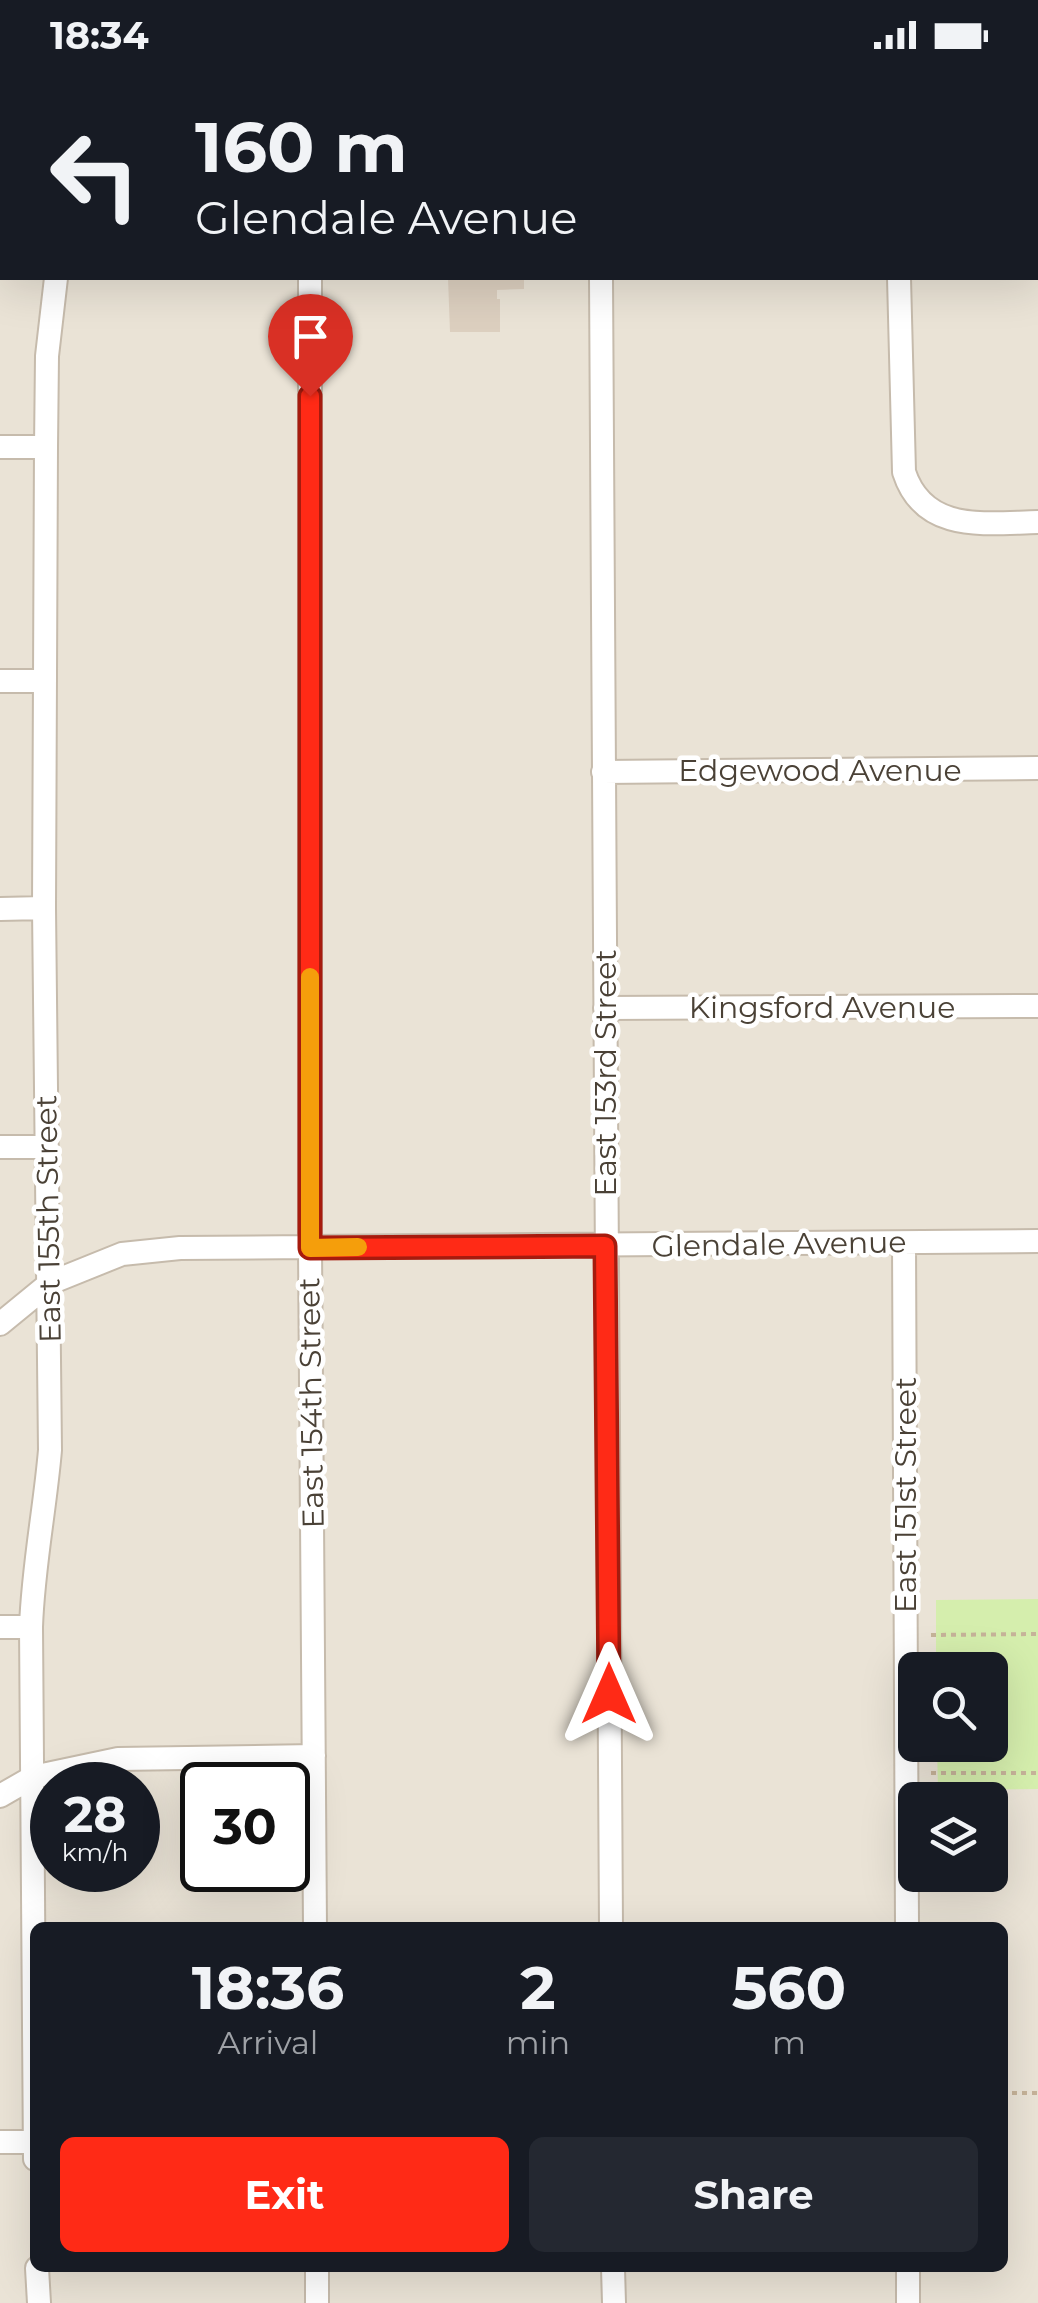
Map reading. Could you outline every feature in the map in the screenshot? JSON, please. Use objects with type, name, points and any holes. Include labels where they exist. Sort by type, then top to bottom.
[{"type":"street","name":"East 155th Street","points":[[33,1762],[33,1578],[50,1450],[44,908],[46,447],[47,356],[56,280]]},
{"type":"street","name":"East 154th Street","points":[[310,280],[315,1922]]},
{"type":"street","name":"East 153rd Street","points":[[600,280],[611,1922]]},
{"type":"street","points":[[899,280],[904,472],[910,489],[944,518],[965,523],[1038,522]]},
{"type":"street","points":[[0,447],[46,447]]},
{"type":"street","points":[[0,681],[45,681]]},
{"type":"street","name":"Edgewood Avenue","points":[[603,772],[1038,768]]},
{"type":"street","points":[[0,909],[44,908]]},
{"type":"street","name":"Kingsford Avenue","points":[[605,1008],[1038,1006]]},
{"type":"street","points":[[0,1147],[47,1147]]},
{"type":"street","name":"Glendale Avenue","points":[[0,1324],[50,1283],[122,1254],[180,1248],[1038,1241]]},
{"type":"street","name":"East 151st Street","points":[[904,1243],[906,1922]]},
{"type":"street","points":[[0,1627],[31,1627]]},
{"type":"street","points":[[100,1762],[118,1758],[314,1756]]},
{"type":"street","points":[[0,1796],[30,1779]]},
{"type":"street","name":"East 155th Street","points":[[34,1892],[34,1922]]},
{"type":"street","points":[[0,2142],[30,2142]]},
{"type":"street","points":[[37,2272],[39,2303]]},
{"type":"street","points":[[317,2272],[318,2303]]},
{"type":"street","points":[[614,2272],[614,2303]]},
{"type":"street","points":[[908,2272],[908,2303]]},
{"type":"path","points":[[931,1635],[1038,1634]]},
{"type":"path","points":[[930,1773],[1038,1773]]},
{"type":"path","points":[[1008,2093],[1038,2093]]},
{"type":"shaded area","points":[[0,280],[1038,280],[1038,2303],[0,2303]]},
{"type":"green space","points":[[1038,1599],[1038,1789],[1008,1789],[1008,1782],[938,1782],[937,1762],[1008,1762],[1008,1652],[936,1652],[936,1600]]},
{"type":"building","points":[[448,280],[524,280],[524,289],[497,290],[500,332],[450,332]]},
{"type":"slow traffic","points":[[310,977],[310,1248],[358,1247]]},
{"type":"route","points":[[310,396],[310,1248],[605,1246],[609,1694]]}]
